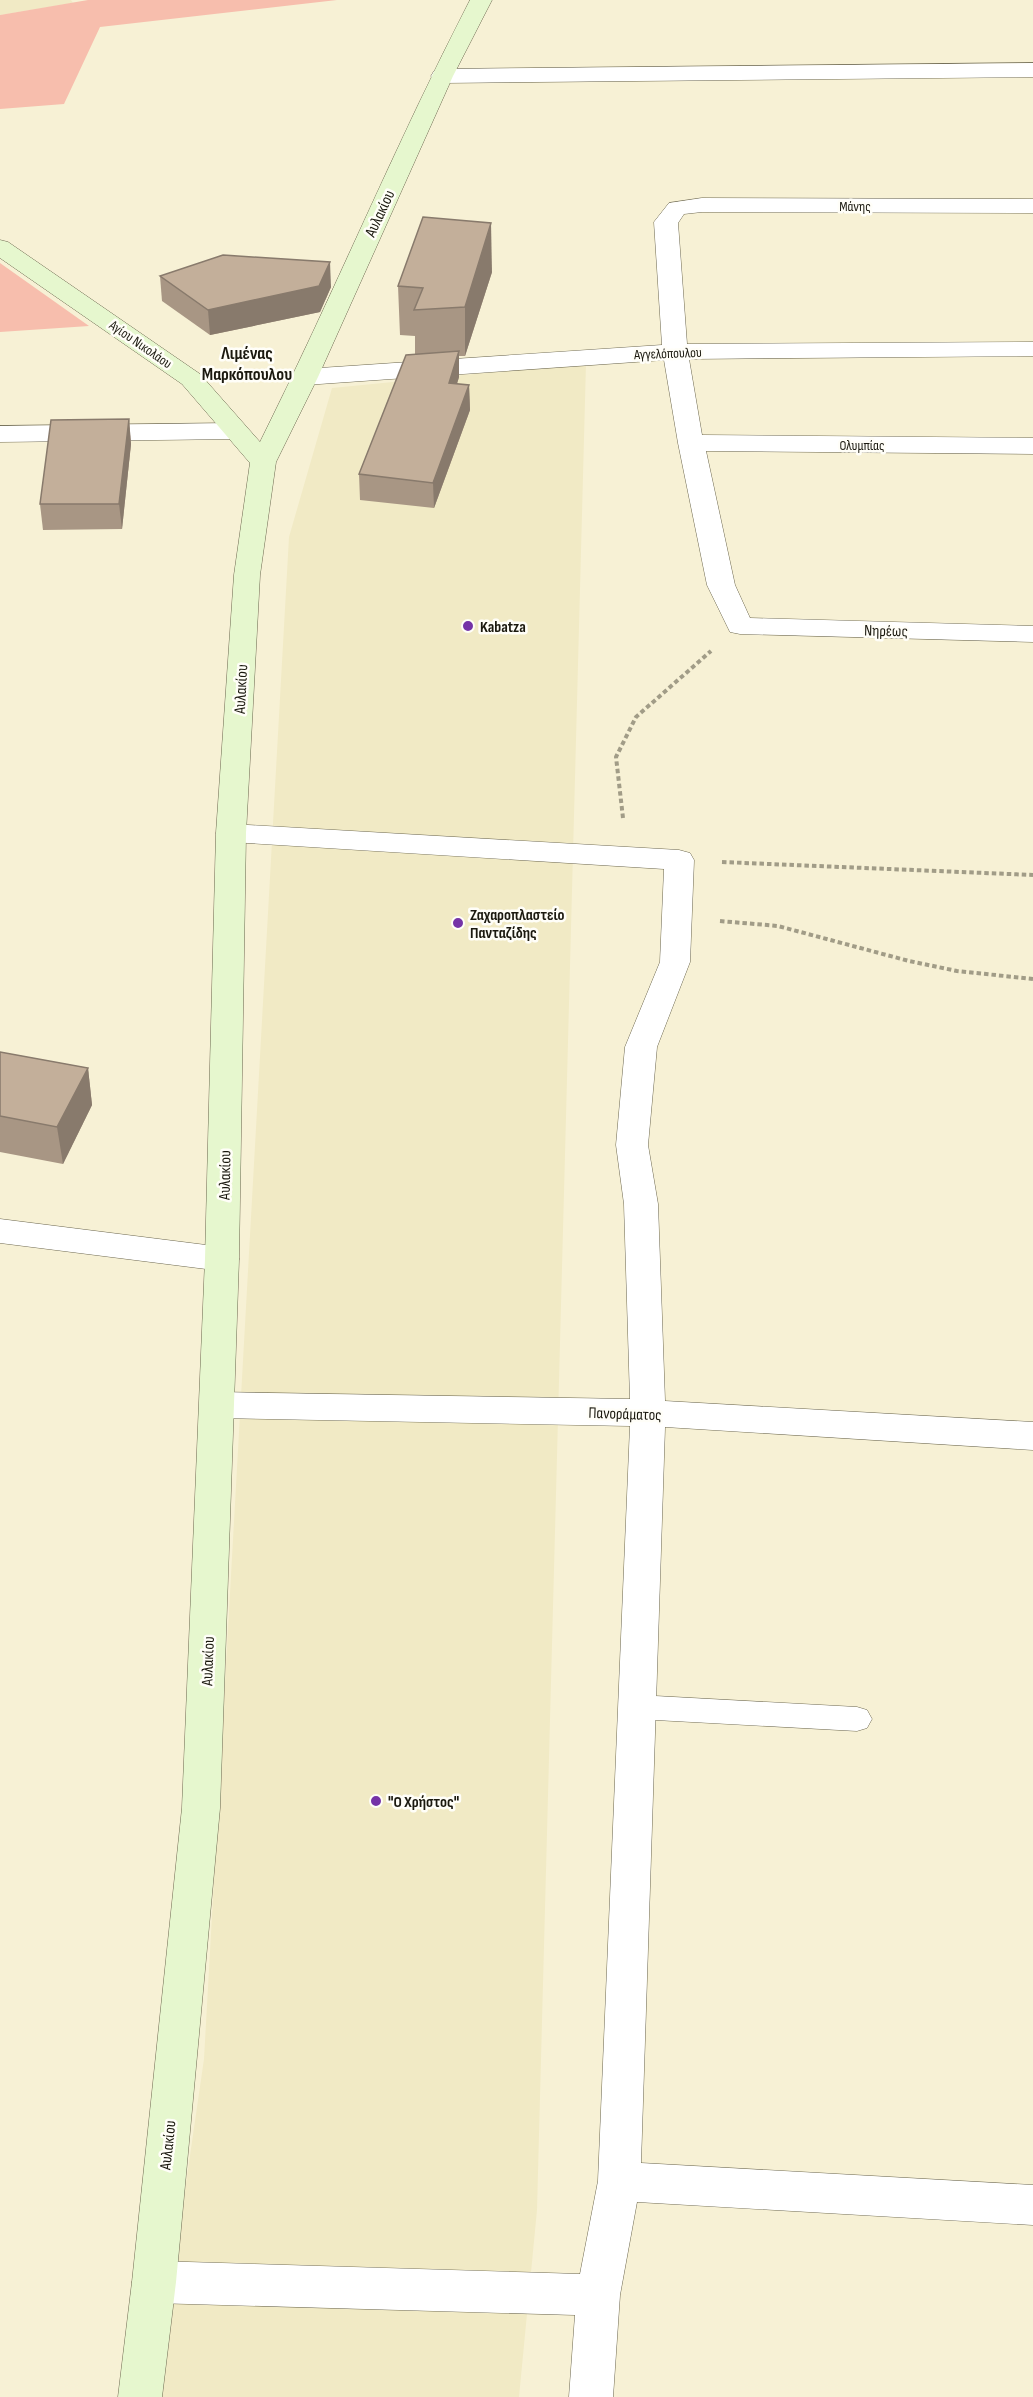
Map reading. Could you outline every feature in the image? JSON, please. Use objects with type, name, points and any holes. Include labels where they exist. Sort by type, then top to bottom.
[{"type":"main road","name":"Αυλακίου","points":[[140,2397],[154,2282],[201,1808],[222,1259],[231,833],[247,575],[263,462],[442,76],[481,0]]},
{"type":"main road","name":"Αγίου Νικολάου","points":[[0,247],[191,379],[263,462]]},
{"type":"street","points":[[442,76],[1033,70]]},
{"type":"street","name":"Μάνης","points":[[675,352],[666,222],[676,208],[702,205],[1033,206]]},
{"type":"street","name":"Αγγελόπουλου","points":[[304,377],[675,352],[1033,349]]},
{"type":"street","points":[[675,352],[691,443],[721,585],[740,626]]},
{"type":"street","points":[[0,434],[236,431]]},
{"type":"street","name":"Ολυμπίας","points":[[691,443],[1033,446]]},
{"type":"street","name":"Νηρέως","points":[[740,626],[1033,634]]},
{"type":"street","points":[[231,833],[679,860],[675,962],[641,1047],[632,1145],[641,1204],[648,1413],[619,2181],[598,2295],[591,2397]]},
{"type":"street","points":[[0,1231],[222,1259]]},
{"type":"street","name":"Πανοράματος","points":[[217,1405],[648,1413],[1033,1436]]},
{"type":"street","points":[[619,2181],[1033,2205]]},
{"type":"street","points":[[154,2282],[598,2295]]},
{"type":"lane","points":[[637,1707],[856,1719]]},
{"type":"path","points":[[628,857],[616,757],[636,717],[740,626]]},
{"type":"path","points":[[679,860],[1033,875]]},
{"type":"path","points":[[677,917],[778,926],[909,961],[957,970],[1033,979]]},
{"type":"shaded area","points":[[0,0],[71,0],[73,3],[0,15]]},
{"type":"shaded area","points":[[88,0],[337,0],[100,27],[64,104],[0,109],[0,15]]},
{"type":"shaded area","points":[[0,263],[89,326],[0,332]]},
{"type":"shaded area","points":[[586,363],[537,2210],[519,2397],[155,2397],[204,2059],[289,537],[332,388]]},
{"type":"building","points":[[423,217],[491,223],[465,307],[414,310],[423,288],[398,286]]},
{"type":"building","points":[[223,255],[330,262],[319,286],[208,310],[160,276]]},
{"type":"building","points":[[459,351],[449,383],[469,385],[433,483],[359,474],[406,355]]},
{"type":"building","points":[[129,419],[119,504],[40,504],[51,420]]},
{"type":"building","points":[[0,1052],[88,1068],[57,1127],[0,1116]]},
{"type":"place","name":"Kabatza","points":[[468,626]]},
{"type":"place","name":"Ζαχαροπλαστείο Πανταζίδης","points":[[458,923]]},
{"type":"place","name":"\"Ο Χρήστος\"","points":[[376,1801]]},
{"type":"district","name":"Λιμένας Μαρκόπουλου","points":[[247,364]]}]
